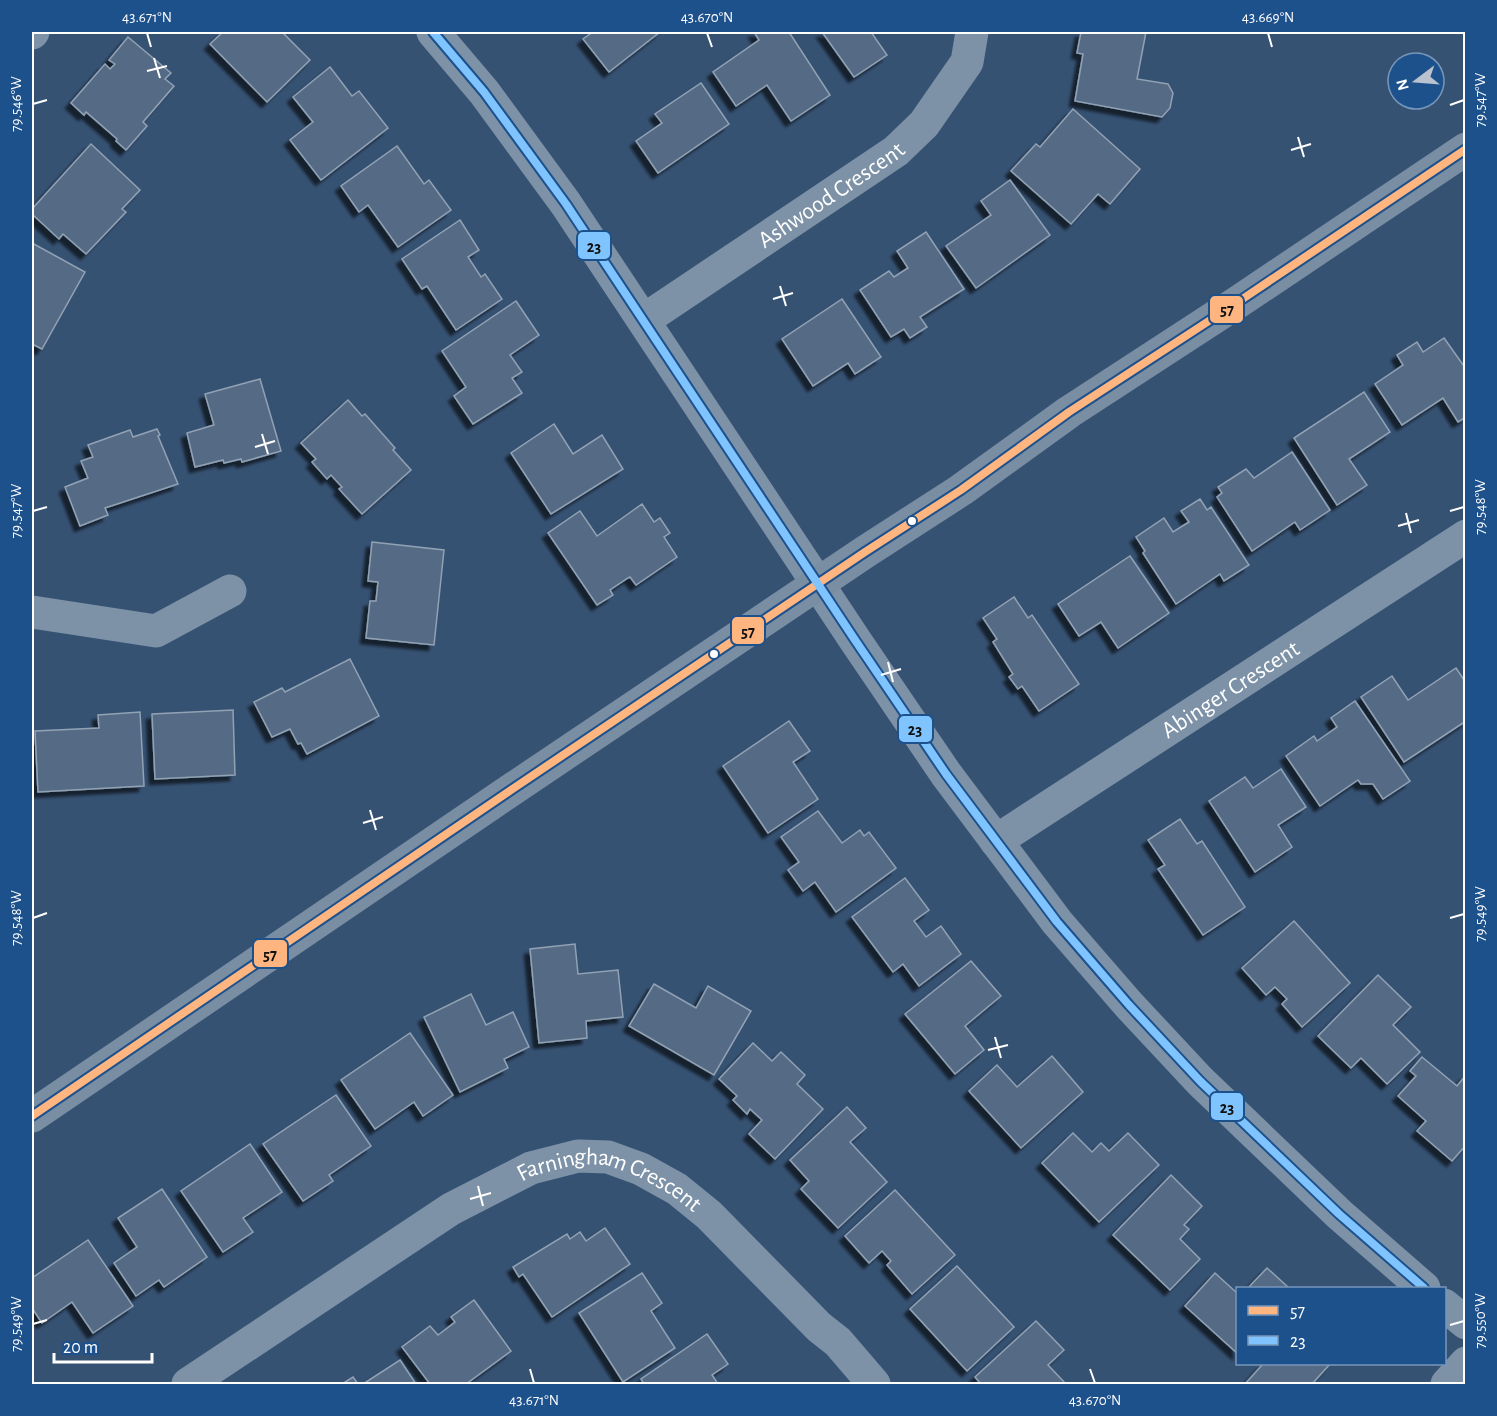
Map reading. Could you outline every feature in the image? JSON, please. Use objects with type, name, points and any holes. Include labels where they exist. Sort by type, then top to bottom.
[{"type":"main road","points":[[32,1116],[818,584],[961,490],[1069,412],[1466,149]]},
{"type":"street","points":[[433,32],[484,92],[566,204],[946,774],[1057,922],[1128,1005],[1200,1081],[1339,1214],[1423,1287]]},
{"type":"street","name":"Ashwood Crescent","points":[[644,321],[896,152],[924,124],[968,62],[972,32]]},
{"type":"street","name":"Abinger Crescent","points":[[996,841],[1466,536]]},
{"type":"street","points":[[32,612],[156,631],[230,591]]},
{"type":"street","name":"Farningham Crescent","points":[[188,1384],[451,1209],[531,1168],[578,1156],[608,1157],[641,1169],[677,1189],[709,1215],[819,1327],[838,1342],[874,1384]]},
{"type":"street","points":[[1446,1307],[1466,1323]]},
{"type":"street","points":[[1447,1384],[1466,1363]]},
{"type":"building","points":[[223,32],[282,32],[310,60],[267,102],[210,44]]},
{"type":"building","points":[[593,32],[660,32],[609,72],[583,39]]},
{"type":"building","points":[[754,32],[789,32],[830,95],[791,121],[767,85],[736,106],[713,72],[759,40]]},
{"type":"building","points":[[822,32],[871,32],[887,55],[854,77]]},
{"type":"building","points":[[1081,32],[1146,32],[1137,79],[1168,84],[1173,93],[1170,108],[1162,117],[1075,101],[1083,54],[1077,53]]},
{"type":"building","points":[[128,37],[171,73],[165,79],[174,86],[143,122],[147,126],[126,150],[86,112],[84,115],[71,103],[105,64],[110,69],[115,64],[109,60]]},
{"type":"building","points":[[330,67],[352,96],[359,91],[388,128],[321,180],[290,140],[313,122],[293,97]]},
{"type":"building","points":[[701,83],[729,124],[658,173],[636,141],[662,123],[655,114]]},
{"type":"building","points":[[1073,109],[1140,169],[1110,204],[1098,194],[1071,224],[1011,171],[1036,144],[1040,147]]},
{"type":"building","points":[[91,144],[140,190],[122,209],[126,212],[86,254],[63,234],[59,239],[32,214],[32,209]]},
{"type":"building","points":[[397,146],[424,184],[429,180],[451,210],[398,247],[368,205],[359,212],[341,186]]},
{"type":"building","points":[[1010,180],[1050,235],[976,288],[946,246],[991,215],[981,201]]},
{"type":"building","points":[[460,220],[479,250],[468,257],[481,277],[485,274],[502,299],[456,330],[427,286],[422,289],[402,259]]},
{"type":"building","points":[[926,232],[964,289],[920,317],[927,327],[910,338],[904,329],[891,337],[860,290],[889,271],[894,277],[908,268],[897,251]]},
{"type":"building","points":[[32,243],[85,272],[42,349],[32,344]]},
{"type":"building","points":[[842,299],[881,357],[855,374],[848,363],[813,386],[782,339]]},
{"type":"building","points":[[516,301],[539,335],[510,355],[522,372],[512,378],[522,393],[473,424],[454,396],[466,387],[442,351]]},
{"type":"building","points":[[1444,338],[1466,369],[1466,417],[1458,422],[1443,398],[1402,425],[1375,384],[1403,365],[1397,355],[1417,342],[1423,352]]},
{"type":"building","points":[[260,379],[281,451],[242,462],[241,459],[224,463],[223,460],[195,467],[187,433],[214,425],[205,394]]},
{"type":"building","points":[[1364,392],[1390,432],[1349,459],[1367,485],[1337,505],[1294,438]]},
{"type":"building","points":[[348,400],[362,416],[365,414],[411,470],[362,514],[339,489],[342,487],[331,475],[327,479],[312,462],[316,459],[301,443]]},
{"type":"building","points":[[554,424],[573,454],[602,435],[623,469],[551,514],[511,453]]},
{"type":"building","points":[[157,429],[178,484],[105,508],[108,515],[80,526],[65,487],[88,478],[81,461],[93,457],[88,445],[130,430],[133,437]]},
{"type":"building","points":[[1292,452],[1330,510],[1300,530],[1295,522],[1252,551],[1217,497],[1222,493],[1218,487],[1246,469],[1254,478]]},
{"type":"building","points":[[1200,499],[1207,510],[1211,507],[1249,565],[1224,581],[1220,574],[1176,604],[1143,553],[1145,551],[1136,537],[1164,518],[1173,532],[1189,522],[1181,511]]},
{"type":"building","points":[[642,504],[654,522],[660,518],[670,533],[664,537],[677,557],[636,585],[630,577],[628,578],[610,590],[613,595],[597,605],[548,533],[580,511],[597,536]]},
{"type":"building","points":[[372,542],[444,550],[434,645],[366,638],[370,601],[376,601],[378,582],[368,581]]},
{"type":"building","points":[[1130,556],[1169,613],[1118,648],[1101,622],[1079,636],[1058,604]]},
{"type":"building","points":[[1014,597],[1028,618],[1032,615],[1079,684],[1039,711],[1022,686],[1018,689],[1009,677],[1013,674],[993,642],[997,639],[983,618]]},
{"type":"building","points":[[350,659],[379,716],[307,754],[301,743],[298,744],[290,729],[272,737],[254,702],[282,688],[285,692]]},
{"type":"building","points":[[1456,668],[1466,683],[1466,721],[1404,762],[1361,697],[1392,676],[1408,700]]},
{"type":"building","points":[[1355,701],[1410,781],[1383,799],[1373,784],[1361,784],[1358,780],[1320,806],[1286,756],[1314,736],[1317,741],[1337,727],[1331,718]]},
{"type":"building","points":[[233,710],[235,775],[155,779],[152,714]]},
{"type":"building","points":[[140,712],[144,786],[38,792],[35,731],[99,728],[98,715]]},
{"type":"building","points":[[789,721],[810,751],[793,762],[818,799],[768,833],[723,766]]},
{"type":"building","points":[[1281,769],[1306,807],[1278,825],[1292,847],[1255,872],[1209,801],[1245,777],[1253,788]]},
{"type":"building","points":[[818,811],[842,843],[860,830],[864,836],[869,832],[896,868],[836,912],[815,882],[803,891],[788,870],[799,862],[781,837]]},
{"type":"building","points":[[1180,819],[1197,844],[1202,841],[1245,907],[1203,935],[1158,869],[1165,865],[1148,840]]},
{"type":"building","points":[[905,878],[929,910],[914,921],[926,937],[941,926],[961,954],[919,986],[903,964],[893,972],[852,917]]},
{"type":"building","points":[[1294,921],[1350,983],[1302,1027],[1282,1004],[1287,999],[1275,987],[1266,995],[1242,968]]},
{"type":"building","points":[[575,944],[578,974],[618,970],[623,1017],[586,1021],[587,1038],[539,1043],[530,949]]},
{"type":"building","points":[[971,961],[1001,996],[965,1026],[984,1050],[955,1074],[905,1014]]},
{"type":"building","points":[[1378,975],[1411,1007],[1393,1025],[1420,1052],[1387,1084],[1361,1058],[1351,1068],[1318,1036]]},
{"type":"building","points":[[654,984],[696,1008],[708,986],[751,1011],[714,1075],[629,1026]]},
{"type":"building","points":[[471,994],[486,1025],[513,1012],[529,1047],[504,1059],[508,1068],[460,1092],[424,1017]]},
{"type":"building","points":[[410,1033],[453,1095],[423,1116],[414,1102],[375,1129],[341,1080]]},
{"type":"building","points":[[753,1043],[772,1061],[781,1052],[805,1075],[797,1084],[823,1109],[775,1159],[749,1134],[762,1120],[750,1109],[747,1114],[733,1100],[737,1096],[719,1079]]},
{"type":"building","points":[[1052,1056],[1083,1092],[1021,1148],[969,1091],[997,1065],[1017,1087]]},
{"type":"building","points":[[1422,1057],[1457,1086],[1466,1075],[1466,1145],[1452,1161],[1417,1131],[1426,1121],[1398,1096],[1416,1076],[1410,1071]]},
{"type":"building","points":[[336,1095],[371,1146],[329,1175],[333,1181],[303,1201],[263,1144]]},
{"type":"building","points":[[847,1107],[866,1128],[850,1142],[887,1182],[838,1228],[801,1189],[809,1181],[790,1160]]},
{"type":"building","points":[[1073,1133],[1092,1152],[1101,1143],[1109,1151],[1128,1133],[1159,1165],[1099,1222],[1042,1163]]},
{"type":"building","points":[[250,1144],[282,1192],[243,1218],[253,1232],[223,1252],[181,1191]]},
{"type":"building","points":[[1171,1175],[1202,1206],[1184,1225],[1189,1229],[1180,1239],[1200,1259],[1170,1290],[1113,1235]]},
{"type":"building","points":[[162,1189],[207,1257],[164,1287],[159,1280],[136,1296],[114,1263],[137,1247],[118,1218]]},
{"type":"building","points":[[895,1190],[955,1255],[912,1294],[887,1265],[891,1261],[882,1251],[869,1263],[845,1236]]},
{"type":"building","points":[[605,1228],[630,1264],[552,1317],[523,1274],[519,1277],[513,1267],[567,1234],[570,1239],[580,1232],[586,1241]]},
{"type":"building","points":[[88,1240],[133,1306],[93,1333],[72,1302],[42,1323],[32,1308],[32,1278]]},
{"type":"building","points":[[957,1266],[1014,1327],[967,1371],[910,1309]]},
{"type":"building","points":[[1267,1268],[1288,1287],[1249,1287]]},
{"type":"building","points":[[642,1273],[662,1303],[651,1311],[675,1348],[623,1382],[579,1313]]},
{"type":"building","points":[[1215,1273],[1236,1292],[1236,1352],[1185,1306]]},
{"type":"building","points":[[474,1300],[511,1351],[466,1384],[430,1384],[402,1347],[430,1326],[438,1335],[455,1322],[451,1317]]},
{"type":"building","points":[[1036,1321],[1064,1350],[1048,1365],[1066,1384],[981,1384],[975,1377]]},
{"type":"building","points":[[707,1334],[728,1364],[712,1375],[718,1384],[644,1384],[641,1379]]},
{"type":"building","points":[[400,1360],[416,1384],[363,1384]]},
{"type":"building","points":[[1262,1365],[1329,1365],[1312,1384],[1245,1384]]},
{"type":"building","points":[[353,1377],[358,1384],[342,1384]]},
{"type":"transit line","name":"23","points":[[433,32],[484,92],[566,204],[946,774],[1057,922],[1129,1005],[1200,1081],[1339,1214],[1423,1287]]},
{"type":"transit line","name":"57","points":[[32,1116],[511,790],[961,490],[1069,412],[1466,149]]}]
